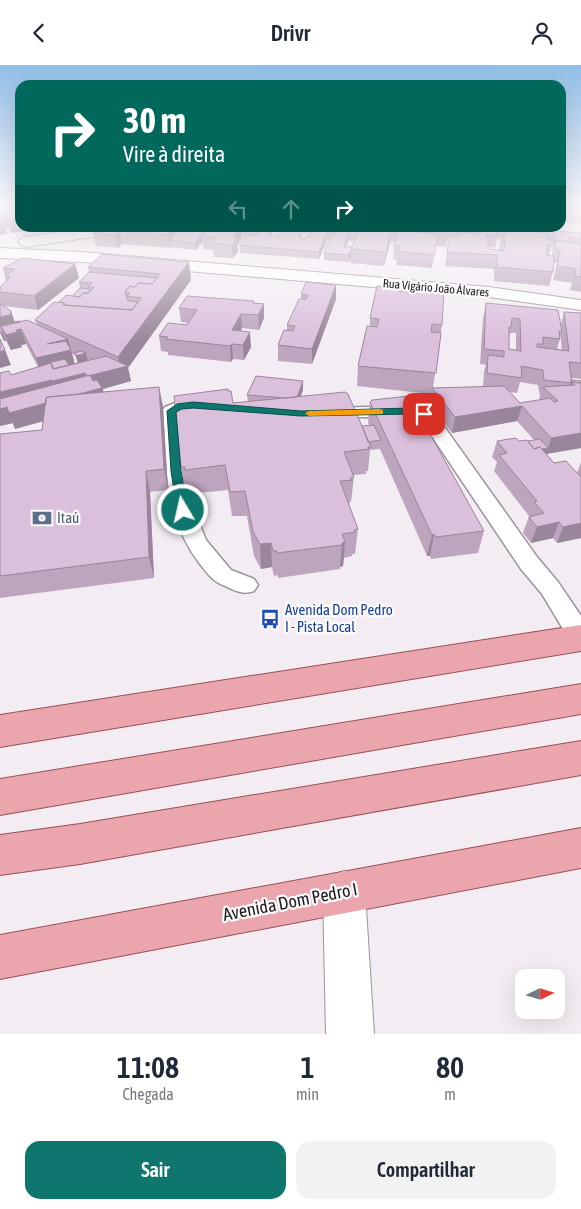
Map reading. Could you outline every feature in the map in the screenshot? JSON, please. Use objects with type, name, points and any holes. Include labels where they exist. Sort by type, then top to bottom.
[{"type":"main road","points":[[0,731],[581,638]]},
{"type":"main road","points":[[0,797],[581,699]]},
{"type":"main road","points":[[0,855],[90,842],[581,758]]},
{"type":"main road","name":"Avenida Dom Pedro I","points":[[0,957],[581,848]]},
{"type":"street","points":[[78,251],[82,257]]},
{"type":"street","name":"Rua Vigário João Álvares","points":[[0,253],[82,257],[489,292],[581,305]]},
{"type":"street","points":[[344,892],[350,1034]]},
{"type":"lane","points":[[228,408],[193,405],[180,406],[172,411],[176,471],[183,510],[196,543],[223,576],[246,585]]},
{"type":"lane","points":[[311,413],[410,411],[424,414],[432,422],[529,563],[550,588],[581,638]]},
{"type":"building","points":[[325,251],[350,251],[349,255],[324,253]]},
{"type":"building","points":[[400,251],[435,251],[434,255]]},
{"type":"building","points":[[546,251],[546,255],[554,256],[553,272],[497,267],[497,255],[447,252]]},
{"type":"building","points":[[560,251],[581,251],[581,277],[575,276],[576,269],[557,266]]},
{"type":"building","points":[[102,254],[189,262],[118,357],[35,320],[54,302],[64,303],[63,305],[132,310],[141,298],[127,296],[130,293],[125,292],[130,286],[135,287],[138,283],[152,284],[160,274],[88,267]]},
{"type":"building","points":[[23,258],[75,264],[34,296],[0,292],[0,287],[10,277],[5,276],[15,269],[3,268]]},
{"type":"building","points":[[89,272],[157,278],[152,284],[138,283],[135,287],[130,286],[125,292],[128,301],[138,302],[132,310],[65,305],[59,302],[66,295],[80,297],[83,293],[88,293],[94,287],[88,287],[92,283],[79,282]]},
{"type":"building","points":[[306,282],[336,285],[312,349],[278,345],[284,330],[293,331],[295,326],[287,325],[299,299],[306,299],[308,295],[301,294]]},
{"type":"building","points":[[377,286],[399,288],[398,291],[418,293],[418,290],[444,292],[442,325],[432,324],[431,332],[441,333],[436,373],[358,366],[367,326],[377,327],[379,319],[370,318]]},
{"type":"building","points":[[80,288],[89,289],[90,292],[83,293],[80,297],[73,296]]},
{"type":"building","points":[[187,296],[254,301],[253,303],[264,304],[258,315],[241,314],[232,330],[250,332],[243,345],[232,344],[230,346],[166,339],[168,337],[159,336],[168,323],[187,325],[197,310],[179,308]]},
{"type":"building","points":[[486,303],[558,310],[562,331],[559,331],[560,339],[543,337],[543,344],[537,344],[537,347],[569,351],[564,312],[581,313],[581,363],[569,362],[572,383],[544,380],[543,370],[521,366],[522,378],[487,373],[488,355],[504,357],[504,351],[484,349]],"holes":[[[512,318],[520,319],[521,351],[509,349],[509,327],[511,327]]]},
{"type":"building","points":[[0,304],[11,311],[10,315],[0,317]]},
{"type":"building","points":[[27,320],[68,339],[47,344],[66,341],[71,350],[36,358],[21,329],[6,335],[1,326]]},
{"type":"building","points":[[21,322],[1,326],[3,333],[1,333],[0,325]]},
{"type":"building","points":[[0,339],[5,350],[0,352]]},
{"type":"building","points":[[81,351],[86,353],[76,356],[74,353]]},
{"type":"building","points":[[106,356],[128,366],[88,376],[85,373],[0,392],[0,373],[9,371],[11,375],[51,363],[54,369]]},
{"type":"building","points":[[65,359],[69,365],[53,369],[51,363],[47,364],[47,363]]},
{"type":"building","points":[[90,375],[93,381],[97,380],[102,388],[79,394],[48,397],[46,398],[46,403],[9,413],[7,407],[0,409],[0,399]]},
{"type":"building","points":[[256,376],[303,381],[297,397],[247,395]]},
{"type":"building","points":[[571,380],[581,381],[581,383],[572,382],[571,385]]},
{"type":"building","points":[[572,382],[581,383],[581,433],[551,438],[522,406],[455,417],[432,388],[504,386],[520,403],[550,398],[554,402],[558,401],[543,387],[575,385]]},
{"type":"building","points":[[159,387],[164,469],[146,471],[149,557],[0,576],[0,434],[42,430],[46,398],[48,397]]},
{"type":"building","points":[[228,389],[228,391],[231,391],[233,403],[345,392],[348,394],[371,447],[368,447],[369,449],[344,452],[354,477],[350,478],[352,480],[340,481],[358,529],[354,530],[355,532],[342,534],[345,542],[342,545],[277,553],[277,551],[273,551],[271,543],[260,544],[253,532],[245,491],[230,492],[225,465],[185,470],[185,467],[181,467],[174,396]]},
{"type":"building","points":[[409,396],[484,531],[436,537],[434,534],[432,535],[370,402],[372,400]]},
{"type":"building","points":[[374,425],[381,440],[368,442],[362,426]]},
{"type":"building","points":[[516,438],[519,441],[527,440],[534,449],[540,447],[554,463],[566,461],[581,477],[581,523],[563,527],[559,522],[537,527],[529,517],[544,513],[534,502],[537,501],[499,455],[507,453],[497,441]]},
{"type":"building","points":[[540,439],[548,448],[542,449],[540,447],[534,449],[528,441]]},
{"type":"slow traffic","points":[[309,413],[380,412]]},
{"type":"place","name":"Itaú","points":[[42,518]]},
{"type":"place","name":"Avenida Dom Pedro I - Pista Local","points":[[270,619]]},
{"type":"route","points":[[183,510],[176,471],[172,411],[180,406],[193,405],[301,414],[410,411],[424,414]]}]
